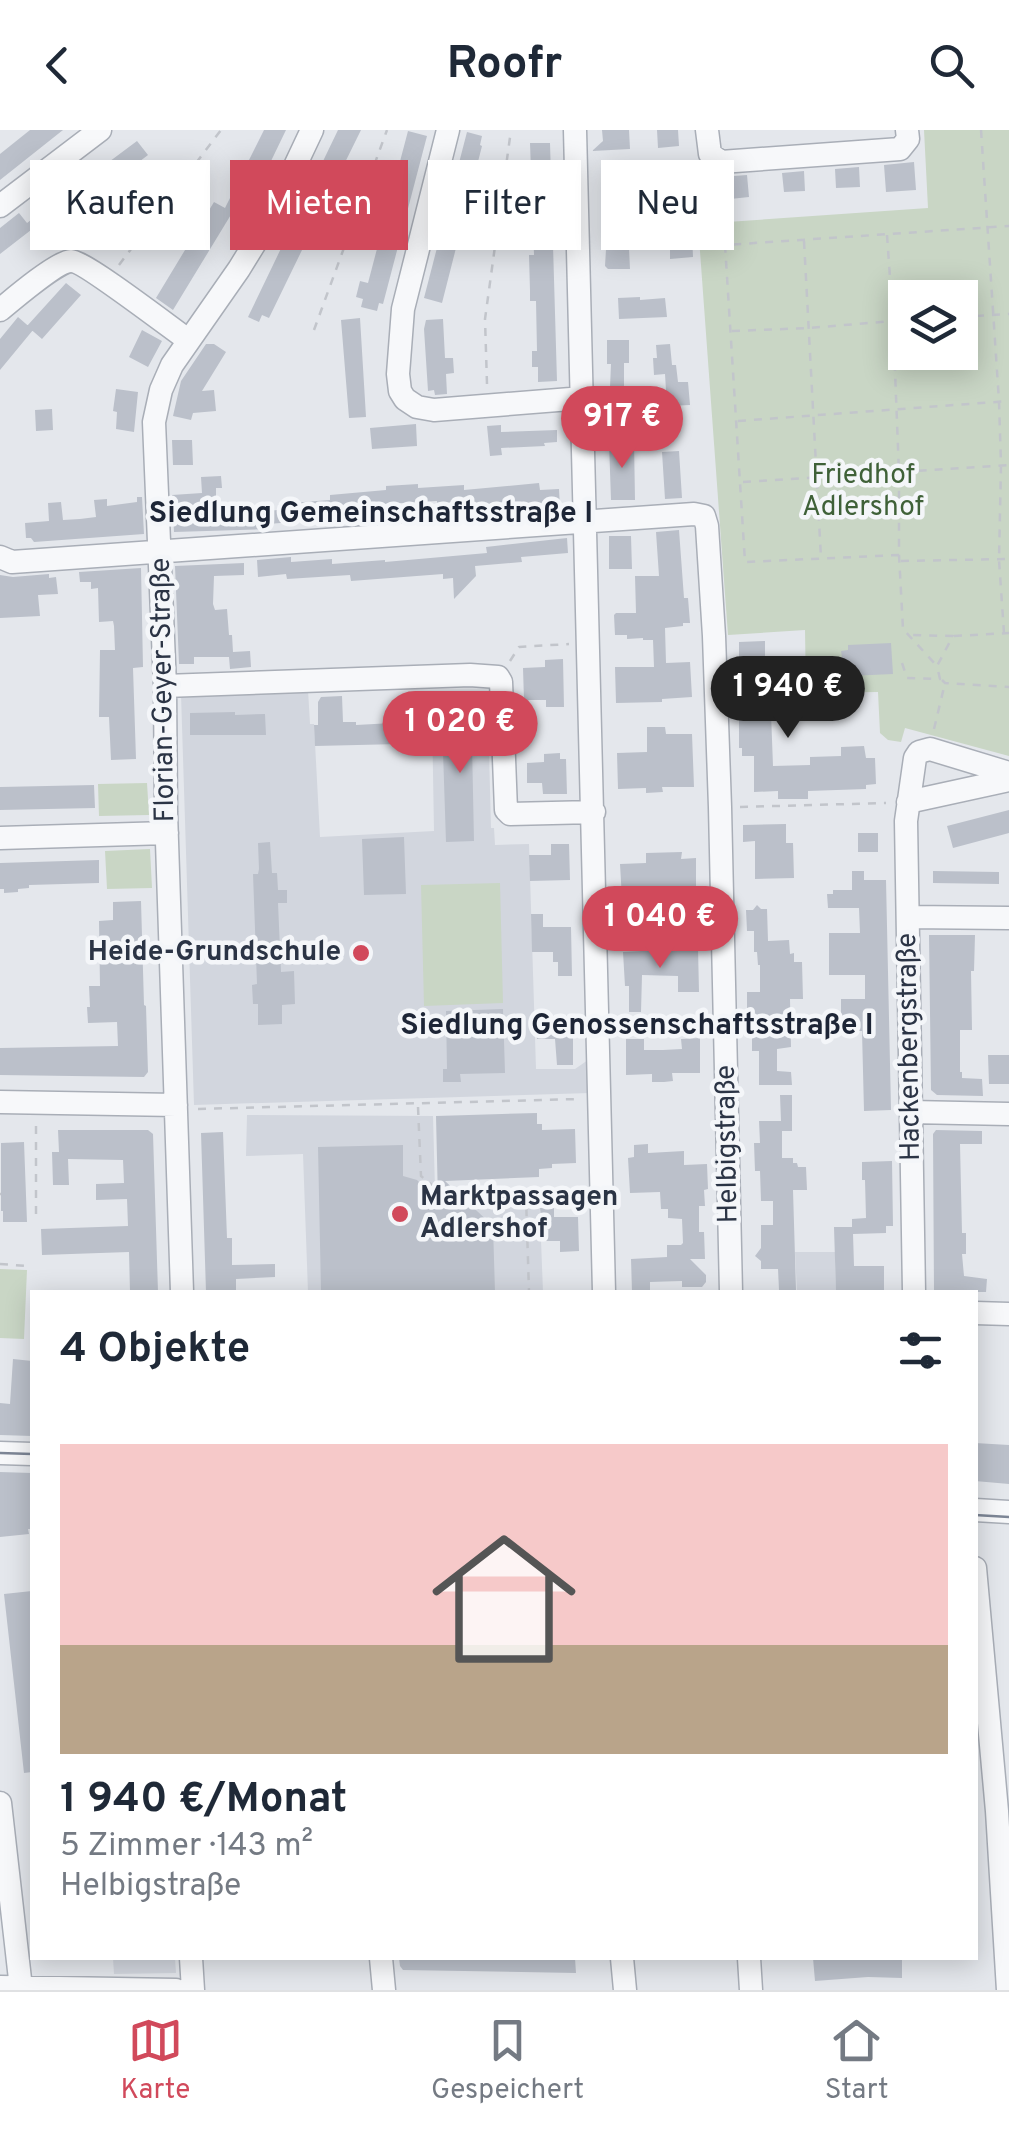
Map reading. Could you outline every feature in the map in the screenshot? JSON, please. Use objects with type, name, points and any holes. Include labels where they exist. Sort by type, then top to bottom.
[{"type":"street","points":[[0,206],[100,130]]},
{"type":"street","name":"Florian-Geyer-Straße","points":[[182,1290],[183,1107],[167,833],[154,422],[172,365],[271,217],[312,130]]},
{"type":"street","points":[[448,130],[403,309],[400,391],[417,408],[434,410],[582,398]]},
{"type":"street","points":[[575,130],[604,1290]]},
{"type":"street","points":[[707,130],[710,154],[721,162],[900,149],[908,138],[907,130]]},
{"type":"street","points":[[0,310],[59,265],[71,261],[188,340]]},
{"type":"street","name":"Helbigstraße","points":[[586,520],[694,514],[704,516],[707,526],[716,674],[731,1290]]},
{"type":"street","points":[[0,557],[12,562],[586,520]]},
{"type":"street","points":[[164,686],[498,677],[506,810],[510,814],[594,812]]},
{"type":"street","name":"Hackenbergstraße","points":[[914,1290],[906,820],[915,758],[930,748],[1009,773]]},
{"type":"street","points":[[908,802],[1009,780]]},
{"type":"street","points":[[0,838],[167,833]]},
{"type":"street","points":[[908,917],[1009,918]]},
{"type":"street","points":[[0,1102],[183,1107]]},
{"type":"street","points":[[911,1112],[1009,1114]]},
{"type":"street","points":[[978,1313],[1009,1314]]},
{"type":"street","points":[[0,1453],[30,1454]]},
{"type":"street","points":[[978,1510],[1009,1512]]},
{"type":"street","points":[[978,1603],[1008,1990]]},
{"type":"street","points":[[0,1802],[10,1987],[176,1990]]},
{"type":"street","points":[[191,1960],[194,1990]]},
{"type":"street","points":[[381,1960],[384,1990]]},
{"type":"street","points":[[622,1960],[624,1990]]},
{"type":"street","points":[[748,1960],[751,1990]]},
{"type":"path","points":[[107,282],[220,130]]},
{"type":"path","points":[[314,330],[387,130]]},
{"type":"path","points":[[488,405],[485,320],[511,130]]},
{"type":"path","points":[[909,635],[1007,633],[999,560],[999,401],[982,130]]},
{"type":"path","points":[[899,555],[745,562],[725,245],[1009,226]]},
{"type":"path","points":[[887,234],[890,280]]},
{"type":"path","points":[[804,240],[821,558]]},
{"type":"path","points":[[978,316],[1009,314]]},
{"type":"path","points":[[730,331],[888,320]]},
{"type":"path","points":[[895,370],[903,629],[937,666],[945,683],[1009,687]]},
{"type":"path","points":[[736,421],[1009,400]]},
{"type":"path","points":[[741,482],[1009,465]]},
{"type":"path","points":[[899,561],[1009,559]]},
{"type":"path","points":[[937,666],[953,636]]},
{"type":"path","points":[[498,677],[510,668],[511,657],[520,646],[580,643]]},
{"type":"path","points":[[902,663],[908,686]]},
{"type":"path","points":[[907,678],[940,678]]},
{"type":"path","points":[[933,736],[945,683]]},
{"type":"path","points":[[732,807],[908,802]]},
{"type":"path","points":[[183,1107],[591,1099]]},
{"type":"path","points":[[418,1105],[422,1176],[430,1184],[439,1191],[508,1190],[526,1197],[529,1290]]},
{"type":"path","points":[[36,1117],[36,1214]]},
{"type":"path","points":[[0,1264],[26,1266]]},
{"type":"shaded area","name":"Heide-Grundschule","points":[[308,690],[310,724],[314,724],[320,837],[434,831],[432,715],[488,713],[491,828],[495,845],[529,844],[536,1069],[575,1069],[588,1060],[590,1093],[194,1105],[181,694]]},
{"type":"shaded area","points":[[247,1115],[433,1116],[435,1190],[539,1188],[543,1290],[308,1290],[303,1154],[246,1156]]},
{"type":"shaded area","points":[[795,1252],[835,1252],[836,1290],[797,1290]]},
{"type":"shaded area","points":[[113,1960],[175,1960],[176,1973],[114,1974]]},
{"type":"green space","name":"Friedhof Adlershof","points":[[924,130],[1009,130],[1009,756],[905,728],[901,742],[888,740],[880,733],[878,692],[806,693],[805,630],[728,635],[700,250],[734,250],[734,221],[928,208]]},
{"type":"green space","points":[[147,783],[149,815],[99,816],[98,784]]},
{"type":"green space","points":[[150,849],[152,888],[107,889],[105,851]]},
{"type":"green space","points":[[500,883],[503,1003],[424,1006],[421,885]]},
{"type":"green space","points":[[0,1269],[27,1270],[24,1339],[0,1338]]},
{"type":"building","points":[[30,130],[63,130],[0,180],[0,154]]},
{"type":"building","points":[[264,130],[286,130],[272,160],[249,160]]},
{"type":"building","points":[[338,130],[361,130],[346,160],[324,160]]},
{"type":"building","points":[[602,130],[629,130],[630,149],[592,151],[603,141]]},
{"type":"building","points":[[657,130],[678,130],[679,146],[658,148]]},
{"type":"building","points":[[408,131],[427,136],[408,209],[408,160],[400,160]]},
{"type":"building","points":[[467,132],[482,136],[478,160],[460,160]]},
{"type":"building","points":[[137,141],[148,155],[141,160],[112,160]]},
{"type":"building","points":[[530,143],[550,143],[550,160],[531,160]]},
{"type":"building","points":[[914,162],[916,190],[886,192],[884,165]]},
{"type":"building","points":[[859,167],[860,187],[836,188],[835,169]]},
{"type":"building","points":[[804,171],[805,191],[784,192],[782,173]]},
{"type":"building","points":[[747,175],[749,197],[734,199],[734,176]]},
{"type":"building","points":[[230,198],[230,216],[210,249],[210,209],[214,202],[225,208]]},
{"type":"building","points":[[19,213],[27,223],[30,221],[30,231],[0,254],[0,228]]},
{"type":"building","points":[[185,250],[209,250],[173,310],[156,298]]},
{"type":"building","points":[[280,250],[302,250],[269,318],[262,315],[259,322],[248,317]]},
{"type":"building","points":[[377,250],[397,250],[383,304],[379,303],[377,311],[361,307],[363,299],[356,297],[360,281],[368,283]]},
{"type":"building","points":[[436,250],[456,250],[442,303],[424,298]]},
{"type":"building","points":[[534,250],[553,250],[557,381],[538,382],[538,367],[532,367],[532,351],[537,351],[536,301],[530,301],[529,255],[534,255]]},
{"type":"building","points":[[606,250],[629,250],[630,269],[605,266]]},
{"type":"building","points":[[670,250],[693,250],[693,257],[670,259]]},
{"type":"building","points":[[66,283],[81,295],[42,339],[27,326]]},
{"type":"building","points":[[618,298],[665,298],[667,317],[619,319]]},
{"type":"building","points":[[18,317],[33,330],[0,370],[0,339]]},
{"type":"building","points":[[360,318],[366,417],[349,418],[341,320]]},
{"type":"building","points":[[443,319],[445,358],[453,358],[454,373],[446,374],[447,394],[435,395],[434,390],[428,391],[424,329],[426,320]]},
{"type":"building","points":[[142,330],[162,341],[148,367],[129,357]]},
{"type":"building","points":[[607,340],[629,340],[624,387],[632,387],[632,410],[609,411],[611,364],[607,364]]},
{"type":"building","points":[[206,344],[226,352],[202,391],[214,390],[216,411],[193,413],[191,420],[173,416],[181,381]]},
{"type":"building","points":[[670,344],[678,382],[688,382],[690,405],[667,406],[665,374],[654,375],[656,345]]},
{"type":"building","points":[[116,389],[138,392],[134,432],[116,429]]},
{"type":"building","points":[[52,409],[53,430],[36,431],[35,410]]},
{"type":"building","points":[[416,424],[417,446],[372,449],[370,428]]},
{"type":"building","points":[[501,425],[501,432],[557,430],[557,442],[501,448],[502,455],[490,456],[487,426]]},
{"type":"building","points":[[172,440],[192,440],[193,465],[173,465]]},
{"type":"building","points":[[634,441],[635,500],[611,500],[609,442]]},
{"type":"building","points":[[679,451],[682,498],[665,499],[662,452]]},
{"type":"building","points":[[221,476],[222,488],[216,488],[216,515],[278,510],[278,504],[330,500],[330,495],[418,484],[418,488],[464,485],[464,490],[539,483],[540,490],[559,489],[560,508],[530,510],[530,504],[437,505],[437,501],[367,505],[367,511],[317,515],[317,520],[268,524],[268,529],[174,532],[172,495],[202,493],[201,477]]},
{"type":"building","points":[[137,497],[142,497],[144,534],[34,542],[26,538],[25,523],[49,521],[48,503],[61,502],[63,520],[80,519],[96,517],[94,500],[107,499],[107,506],[137,502]]},
{"type":"building","points":[[679,530],[684,598],[688,598],[690,623],[665,628],[666,663],[690,662],[692,697],[616,703],[615,667],[654,667],[653,640],[615,635],[614,615],[636,613],[635,576],[659,576],[656,532]]},
{"type":"building","points":[[609,536],[631,536],[632,569],[609,569]]},
{"type":"building","points":[[567,538],[568,553],[475,566],[476,576],[454,599],[453,578],[443,579],[443,574],[351,581],[350,575],[258,577],[257,560],[291,557],[291,562],[385,562],[487,553],[486,547]]},
{"type":"building","points":[[244,563],[244,575],[214,576],[213,604],[215,610],[227,609],[233,652],[250,651],[251,667],[230,669],[229,657],[194,657],[194,664],[179,664],[175,566]]},
{"type":"building","points":[[141,568],[143,667],[133,668],[136,759],[111,760],[109,717],[99,717],[100,650],[115,650],[114,626],[113,621],[99,622],[98,588],[91,589],[91,582],[80,582],[79,572]]},
{"type":"building","points":[[49,574],[49,578],[56,577],[58,594],[38,595],[40,616],[0,618],[0,575]]},
{"type":"building","points":[[765,641],[773,766],[810,765],[810,757],[841,756],[841,747],[864,746],[866,758],[875,758],[876,784],[866,785],[866,789],[808,791],[808,799],[778,799],[778,791],[754,792],[754,756],[742,756],[739,748],[739,642]]},
{"type":"building","points":[[891,643],[893,674],[828,677],[829,693],[810,693],[810,679],[800,679],[800,658],[842,657],[841,651],[848,650],[848,645]]},
{"type":"building","points":[[563,659],[564,707],[546,707],[546,700],[524,700],[523,668],[545,667],[545,660]]},
{"type":"building","points":[[342,696],[343,722],[411,722],[412,748],[400,748],[400,744],[315,746],[318,702],[321,697]]},
{"type":"building","points":[[190,713],[265,714],[266,735],[190,735]]},
{"type":"building","points":[[487,720],[488,744],[472,744],[474,841],[446,842],[442,721]]},
{"type":"building","points":[[647,727],[665,727],[666,734],[692,734],[694,787],[662,787],[663,792],[646,793],[646,788],[618,789],[617,753],[647,752]]},
{"type":"building","points":[[560,753],[560,759],[566,759],[567,794],[543,794],[542,783],[527,783],[527,763],[544,762],[544,754]]},
{"type":"building","points":[[94,785],[95,808],[0,810],[0,787]]},
{"type":"building","points":[[1009,810],[1009,833],[953,848],[947,826]]},
{"type":"building","points":[[786,824],[786,843],[793,843],[794,878],[755,879],[755,841],[743,842],[743,825]]},
{"type":"building","points":[[858,833],[878,833],[878,852],[858,852]]},
{"type":"building","points":[[404,837],[406,894],[364,895],[362,839]]},
{"type":"building","points":[[270,842],[272,873],[277,873],[278,890],[287,890],[287,903],[278,903],[281,972],[294,971],[295,1004],[282,1005],[282,1024],[258,1025],[258,1004],[253,1004],[252,985],[257,984],[253,874],[258,874],[259,869],[258,843]]},
{"type":"building","points":[[551,844],[569,844],[570,880],[530,881],[529,855],[551,855]]},
{"type":"building","points":[[682,852],[681,859],[696,858],[696,894],[640,897],[640,902],[622,899],[620,864],[646,863],[646,853]]},
{"type":"building","points":[[99,860],[99,883],[29,885],[18,892],[4,893],[0,889],[0,863]]},
{"type":"building","points":[[852,871],[864,871],[864,880],[886,880],[891,1110],[864,1111],[862,1031],[841,1031],[841,999],[865,999],[865,975],[829,975],[829,933],[860,933],[859,908],[828,908],[827,894],[833,894],[833,890],[852,890]]},
{"type":"building","points":[[933,871],[999,872],[999,884],[933,883]]},
{"type":"building","points":[[141,901],[148,1072],[144,1077],[0,1075],[0,1048],[118,1046],[117,1022],[88,1023],[89,986],[100,986],[99,921],[113,920],[113,902]]},
{"type":"building","points":[[757,905],[767,909],[768,941],[789,940],[794,962],[802,962],[803,999],[790,999],[791,1047],[777,1049],[777,1071],[791,1072],[792,1085],[759,1085],[759,1051],[752,1051],[752,1013],[747,1012],[747,992],[760,992],[760,965],[754,952],[754,931],[747,931],[746,910]]},
{"type":"building","points":[[531,914],[543,914],[543,927],[571,927],[572,976],[558,976],[553,952],[532,952]]},
{"type":"building","points":[[929,935],[975,935],[972,1030],[960,1030],[960,1072],[962,1078],[982,1079],[983,1096],[937,1095],[931,1090]]},
{"type":"building","points":[[698,948],[699,992],[678,992],[678,976],[642,975],[641,1012],[629,1012],[623,952]]},
{"type":"building","points":[[503,1009],[505,1073],[460,1074],[461,1082],[443,1082],[443,1069],[447,1069],[446,1011]]},
{"type":"building","points":[[573,1015],[573,1065],[557,1065],[555,1039],[537,1039],[535,1016]]},
{"type":"building","points":[[700,1038],[700,1073],[672,1073],[673,1081],[664,1082],[652,1082],[652,1074],[626,1075],[626,1039],[644,1039],[644,1050],[663,1050],[682,1049],[681,1039]]},
{"type":"building","points":[[988,1055],[1009,1055],[1009,1084],[989,1084]]},
{"type":"building","points":[[780,1095],[792,1095],[792,1131],[782,1131],[782,1158],[793,1158],[798,1167],[806,1167],[807,1190],[793,1190],[796,1290],[779,1290],[778,1269],[761,1269],[761,1261],[755,1256],[761,1248],[761,1225],[773,1225],[773,1201],[761,1201],[754,1143],[760,1143],[759,1121],[781,1121]]},
{"type":"building","name":"Marktpassagen Adlershof","points":[[537,1113],[537,1124],[542,1124],[542,1130],[575,1129],[576,1163],[552,1164],[552,1168],[539,1169],[539,1177],[445,1181],[493,1226],[495,1290],[321,1290],[318,1147],[403,1145],[403,1176],[417,1180],[438,1201],[436,1116]]},
{"type":"building","points":[[58,1130],[148,1130],[153,1134],[158,1290],[130,1290],[129,1252],[42,1255],[41,1229],[128,1226],[127,1199],[96,1200],[96,1184],[124,1183],[123,1160],[68,1159],[69,1185],[53,1185],[52,1152],[59,1152]]},
{"type":"building","points":[[936,1130],[982,1131],[982,1144],[960,1144],[962,1233],[966,1233],[966,1254],[962,1254],[964,1276],[987,1279],[986,1292],[934,1290]]},
{"type":"building","points":[[223,1132],[227,1238],[232,1238],[232,1265],[275,1264],[275,1277],[236,1279],[236,1290],[206,1290],[201,1133]]},
{"type":"building","points":[[24,1142],[27,1222],[3,1222],[1,1143]]},
{"type":"building","points":[[648,1144],[648,1153],[684,1151],[684,1165],[707,1164],[705,1206],[699,1206],[705,1259],[690,1259],[706,1275],[702,1287],[682,1287],[682,1281],[650,1282],[650,1290],[632,1290],[631,1259],[667,1257],[667,1245],[683,1243],[682,1219],[668,1218],[668,1209],[661,1209],[660,1192],[630,1193],[628,1158],[634,1157],[634,1145]]},
{"type":"building","points":[[892,1161],[893,1226],[886,1226],[886,1233],[853,1234],[854,1266],[884,1266],[884,1290],[836,1290],[834,1227],[852,1227],[852,1219],[866,1218],[862,1162]]},
{"type":"building","points":[[540,1208],[554,1208],[554,1217],[578,1217],[579,1251],[560,1252],[560,1241],[543,1239]]},
{"type":"building","points":[[13,1359],[30,1361],[30,1436],[0,1435],[0,1403],[10,1404]]},
{"type":"building","points":[[978,1443],[1009,1445],[1009,1484],[978,1481]]},
{"type":"building","points":[[0,1472],[30,1473],[29,1534],[0,1537]]},
{"type":"building","points":[[30,1591],[30,1772],[24,1773],[4,1594]]},
{"type":"building","points":[[399,1960],[575,1960],[576,1973],[403,1970]]},
{"type":"building","points":[[813,1960],[902,1960],[902,1978],[815,1981]]},
{"type":"tram line","points":[[0,1453],[30,1454]]},
{"type":"tram line","points":[[978,1515],[1009,1517]]},
{"type":"place","name":"Heide-Grundschule","points":[[361,953]]},
{"type":"place","name":"Marktpassagen Adlershof","points":[[400,1214]]},
{"type":"district","name":"Siedlung Gemeinschaftsstraße I","points":[[371,514]]},
{"type":"district","name":"Siedlung Genossenschaftsstraße I","points":[[637,1026]]}]
